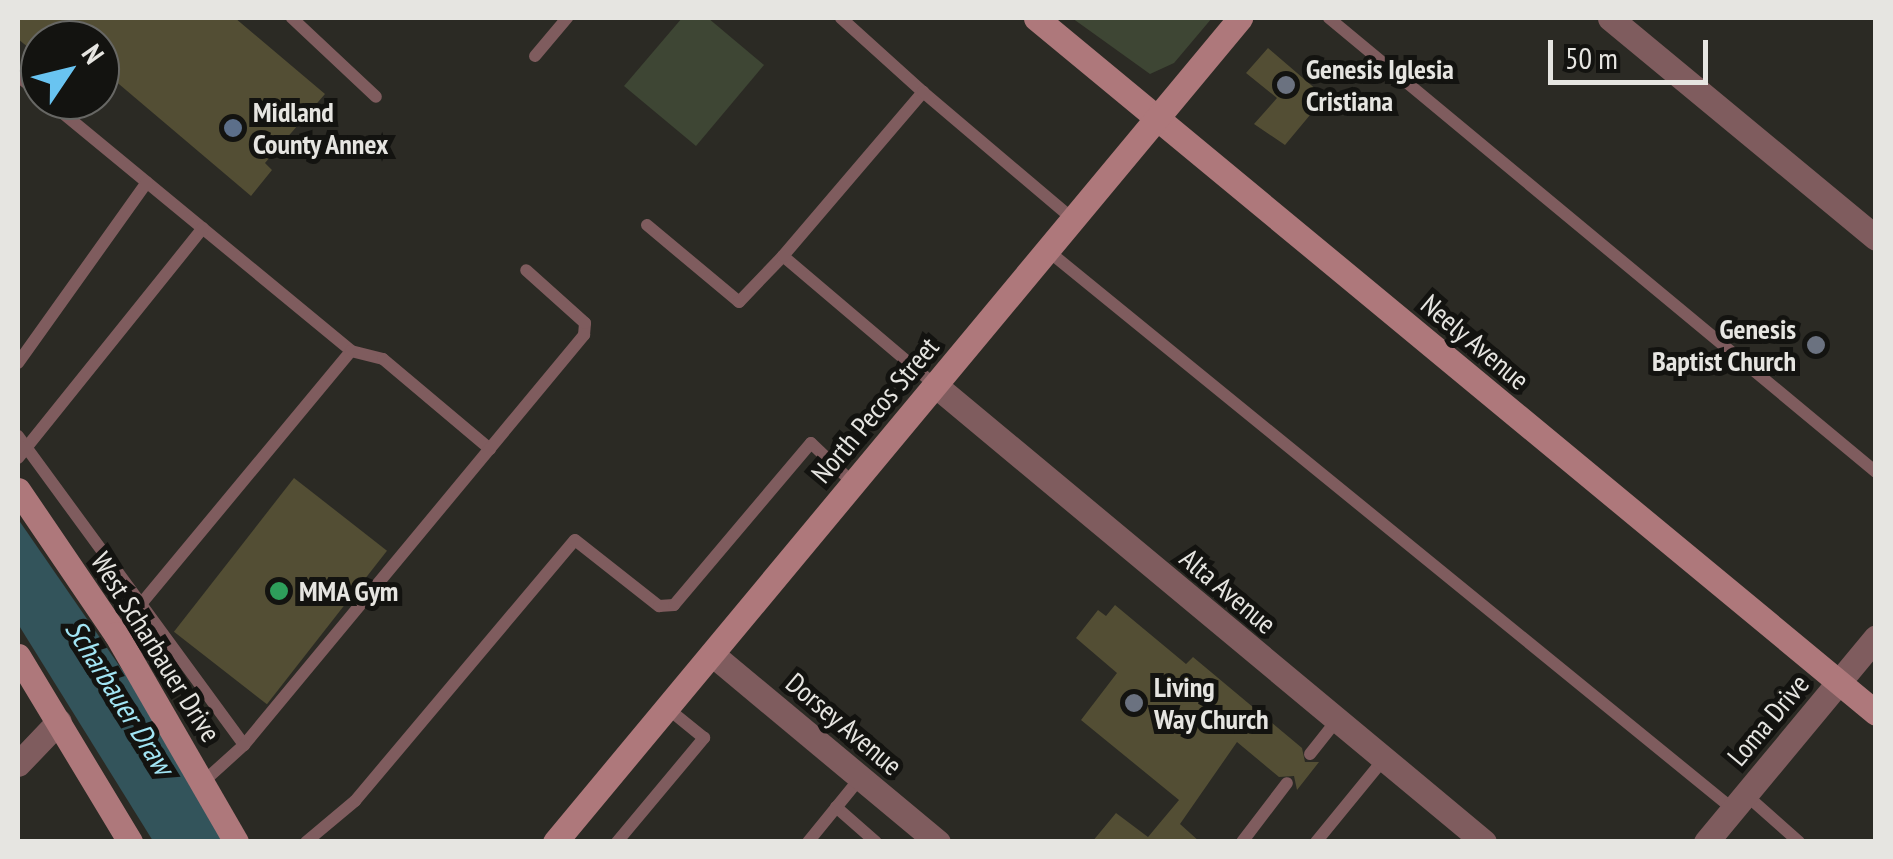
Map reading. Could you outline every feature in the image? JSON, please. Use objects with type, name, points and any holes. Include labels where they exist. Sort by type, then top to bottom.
[{"type":"street","name":"Neely Avenue","points":[[1036,18],[1876,714]]},
{"type":"street","name":"North Pecos Street","points":[[555,842],[1240,18]]},
{"type":"street","points":[[1610,18],[1876,238]]},
{"type":"street","name":"Alta Avenue","points":[[934,386],[1484,842]]},
{"type":"street","name":"West Scharbauer Drive","points":[[18,490],[116,634],[236,842]]},
{"type":"street","name":"Loma Drive","points":[[1706,842],[1876,637]]},
{"type":"street","name":"Dorsey Avenue","points":[[712,654],[938,842]]},
{"type":"street","points":[[18,656],[130,842]]},
{"type":"street","points":[[18,764],[58,721]]},
{"type":"lane","points":[[292,18],[376,96]]},
{"type":"lane","points":[[535,56],[567,18]]},
{"type":"lane","points":[[840,18],[1073,219]]},
{"type":"lane","points":[[1329,18],[1876,472]]},
{"type":"lane","points":[[647,225],[739,302],[923,92]]},
{"type":"lane","points":[[71,120],[352,351],[383,359],[490,448]]},
{"type":"lane","points":[[18,363],[147,182]]},
{"type":"lane","points":[[22,453],[203,228]]},
{"type":"lane","points":[[1047,250],[1739,802],[1800,842]]},
{"type":"lane","points":[[783,256],[934,386]]},
{"type":"lane","points":[[204,782],[244,745],[584,335],[585,323],[526,270]]},
{"type":"lane","points":[[116,634],[142,612],[352,351]]},
{"type":"lane","points":[[18,436],[22,453],[244,745]]},
{"type":"lane","points":[[306,842],[355,801],[574,540],[659,606],[674,605],[811,444],[853,483]]},
{"type":"lane","points":[[617,842],[704,738],[666,707]]},
{"type":"lane","points":[[1310,754],[1338,720]]},
{"type":"lane","points":[[1316,842],[1384,759]]},
{"type":"lane","points":[[808,842],[861,778]]},
{"type":"lane","points":[[1242,842],[1287,783]]},
{"type":"lane","points":[[836,807],[876,842]]},
{"type":"green space","points":[[682,18],[708,18],[764,65],[696,146],[624,86]]},
{"type":"green space","points":[[1072,18],[1212,18],[1174,63],[1150,74]]},
{"type":"water","name":"Scharbauer Draw","points":[[18,519],[145,703],[224,841],[153,841],[18,624]]},
{"type":"building","name":"Midland County Annex","points":[[18,18],[235,18],[325,94],[265,163],[272,170],[251,196],[120,85],[120,20],[20,20],[18,39]]},
{"type":"building","name":"Genesis Iglesia Cristiana","points":[[1268,48],[1325,97],[1285,145],[1254,124],[1277,98],[1246,73]]},
{"type":"building","name":"MMA Gym","points":[[294,478],[387,551],[267,704],[174,632]]},
{"type":"building","name":"Living Way Church","points":[[1115,605],[1186,664],[1193,657],[1302,748],[1305,762],[1319,762],[1297,790],[1294,776],[1279,777],[1237,742],[1180,824],[1200,842],[1092,842],[1116,813],[1148,837],[1179,800],[1081,720],[1117,673],[1076,638],[1098,610],[1106,616]]},
{"type":"place","name":"Genesis Iglesia Cristiana","points":[[1286,85]]},
{"type":"place","name":"Midland County Annex","points":[[233,128]]},
{"type":"place","name":"Genesis Baptist Church","points":[[1816,345]]},
{"type":"place","name":"MMA Gym","points":[[279,591]]},
{"type":"place","name":"Living Way Church","points":[[1134,703]]}]
